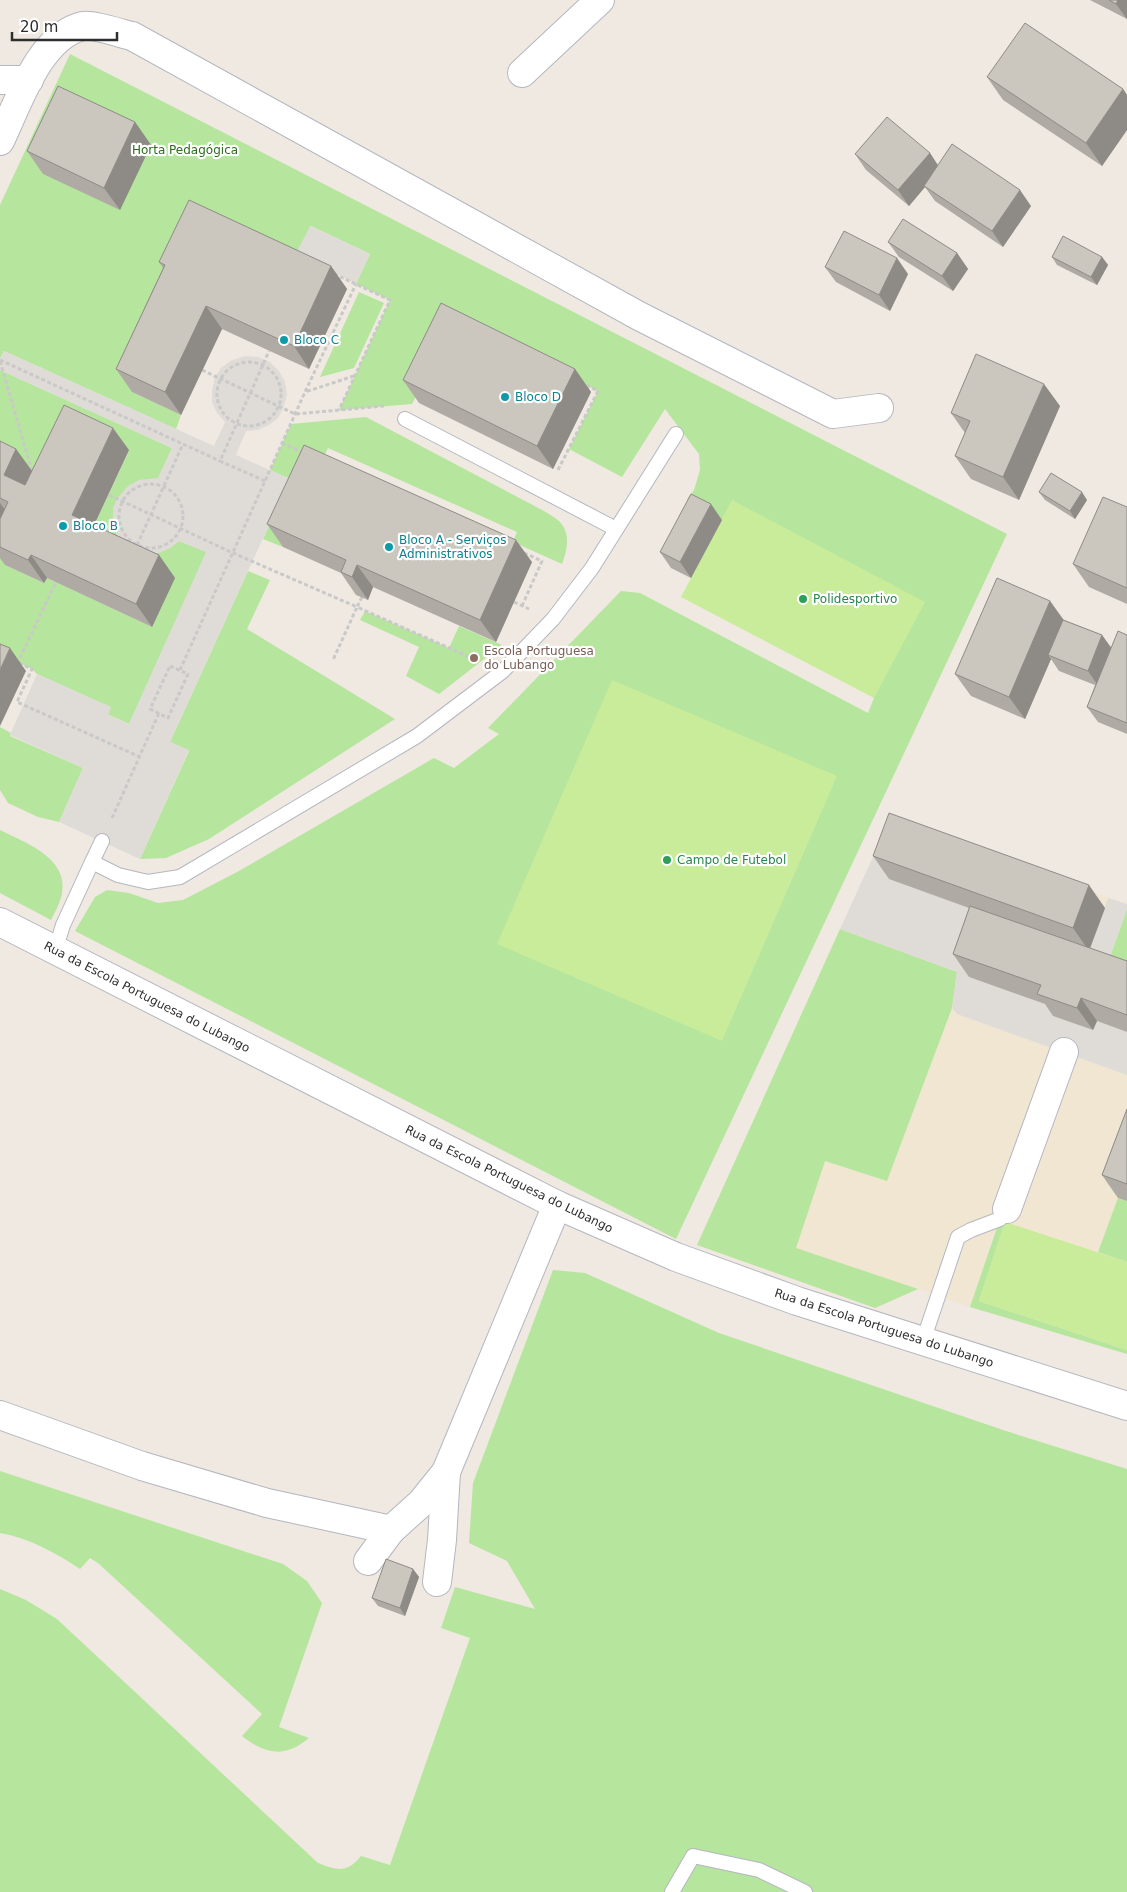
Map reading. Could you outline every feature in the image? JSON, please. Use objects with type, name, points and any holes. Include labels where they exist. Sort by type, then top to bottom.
[{"type":"street","points":[[522,73],[600,0]]},
{"type":"street","points":[[0,141],[38,61],[60,36],[84,25],[132,36],[639,316],[833,414],[880,408]]},
{"type":"street","points":[[0,80],[29,80]]},
{"type":"street","name":"Rua da Escola Portuguesa do Lubango","points":[[0,922],[557,1205],[676,1258],[798,1301],[1127,1406]]},
{"type":"street","points":[[1007,1209],[1064,1052]]},
{"type":"street","points":[[368,1561],[391,1530],[421,1503],[446,1472],[557,1205]]},
{"type":"street","points":[[0,1415],[142,1466],[258,1500],[391,1530]]},
{"type":"street","points":[[437,1582],[442,1540],[446,1472]]},
{"type":"lane","points":[[405,419],[616,530]]},
{"type":"lane","points":[[92,862],[118,875],[148,882],[180,877],[417,736],[503,671],[552,619],[592,568],[676,434]]},
{"type":"lane","points":[[55,951],[63,925],[102,841]]},
{"type":"lane","points":[[923,1341],[958,1237],[1000,1219],[1007,1209]]},
{"type":"lane","points":[[672,1892],[693,1856],[759,1870],[805,1892]]},
{"type":"path","points":[[330,271],[390,300],[339,410]]},
{"type":"path","points":[[180,670],[305,392],[356,284]]},
{"type":"path","points":[[220,461],[269,351]]},
{"type":"path","points":[[0,361],[265,481]]},
{"type":"path","points":[[0,361],[32,471]]},
{"type":"path","points":[[247,362],[262,365],[276,376],[281,396],[273,415],[265,422],[245,426],[227,417],[220,409],[217,389],[220,380],[227,371],[236,365],[247,362]]},
{"type":"path","points":[[202,370],[296,414],[393,406]]},
{"type":"path","points":[[305,392],[355,376]]},
{"type":"path","points":[[555,477],[598,391],[580,382]]},
{"type":"path","points":[[282,443],[309,455]]},
{"type":"path","points":[[134,550],[183,444]]},
{"type":"path","points":[[148,484],[164,488],[177,498],[181,507],[183,518],[180,529],[174,537],[161,546],[146,548],[137,545],[122,530],[119,521],[119,511],[122,501],[128,493],[138,487],[148,484]]},
{"type":"path","points":[[109,495],[233,553],[503,671]]},
{"type":"path","points":[[516,549],[542,561],[522,606]]},
{"type":"path","points":[[18,662],[56,582]]},
{"type":"path","points":[[333,660],[362,597]]},
{"type":"path","points":[[9,658],[32,669],[17,702],[140,756]]},
{"type":"path","points":[[170,666],[188,674],[168,718],[160,713],[150,709],[170,666]]},
{"type":"path","points":[[109,824],[160,713]]},
{"type":"shaded area","points":[[310,226],[370,254],[356,284],[297,252]]},
{"type":"shaded area","points":[[4,351],[214,446],[225,422],[217,413],[212,402],[215,377],[221,368],[232,360],[245,356],[258,357],[270,362],[279,371],[285,382],[287,395],[278,418],[258,430],[246,431],[236,455],[290,479],[170,742],[189,750],[140,859],[59,822],[83,768],[10,735],[37,674],[111,707],[108,715],[129,724],[206,552],[179,541],[159,553],[147,553],[125,544],[117,534],[113,521],[113,508],[117,499],[128,486],[139,480],[158,478],[172,448],[0,370],[0,359]]},
{"type":"shaded area","points":[[889,822],[1127,904],[1127,1354],[970,1307],[918,1289],[875,1308],[697,1245]]},
{"type":"shaded area","points":[[889,822],[1089,951],[1108,898],[1127,904],[1127,909],[1105,971],[969,977],[1057,1008],[1092,1030],[1097,1021],[1127,1032],[1127,1075],[957,1014],[952,1008],[957,972],[840,929]]},
{"type":"green space","name":"Horta Pedagógica","points":[[70,54],[1007,534],[676,1239],[75,931],[95,897],[107,890],[129,893],[158,903],[183,900],[239,871],[434,758],[454,768],[499,734],[488,728],[621,591],[640,593],[868,713],[874,698],[733,500],[722,520],[687,499],[694,490],[700,470],[699,454],[665,409],[622,477],[569,449],[598,391],[456,318],[412,404],[339,410],[390,300],[356,284],[370,254],[311,226],[297,252],[132,392],[181,415],[176,429],[4,351],[0,359],[0,205]]},
{"type":"green space","points":[[359,292],[384,303],[354,368],[320,377]]},
{"type":"green space","points":[[0,370],[172,448],[158,479],[152,479],[113,508],[116,533],[121,541],[127,545],[150,550],[159,551],[166,549],[179,541],[207,552],[129,724],[107,714],[110,707],[37,674],[32,669],[0,654],[0,541],[5,565],[44,583],[47,578],[152,627],[88,538],[129,451],[41,508],[0,457]]},
{"type":"green space","points":[[366,417],[557,519],[566,532],[567,537],[562,564],[513,542],[517,532],[328,448],[283,547],[263,539],[290,479],[270,470],[291,424]]},
{"type":"green space","name":"Polidesportivo","points":[[732,500],[925,602],[874,698],[681,597]]},
{"type":"green space","points":[[248,571],[270,580],[247,629],[395,719],[209,839],[166,858],[140,859],[189,751],[170,742]]},
{"type":"green space","points":[[365,611],[449,648],[459,626],[502,645],[439,694],[406,676],[419,647],[360,620]]},
{"type":"green space","name":"Campo de Futebol","points":[[612,680],[837,776],[722,1041],[497,944]]},
{"type":"green space","points":[[0,727],[11,733],[10,736],[83,768],[59,822],[38,817],[8,803],[0,790]]},
{"type":"green space","points":[[0,830],[33,846],[52,861],[59,871],[62,881],[62,894],[51,920],[0,893]]},
{"type":"green space","points":[[1127,909],[1127,979],[1105,971]]},
{"type":"green space","points":[[840,929],[957,972],[952,1008],[887,1181],[825,1161],[796,1248],[918,1289],[875,1308],[697,1245]]},
{"type":"green space","points":[[1118,1198],[1127,1201],[1127,1262],[1098,1252]]},
{"type":"green space","points":[[1000,1219],[1005,1222],[979,1301],[1127,1350],[1127,1354],[970,1307]]},
{"type":"green space","points":[[1005,1222],[1127,1262],[1127,1350],[979,1301]]},
{"type":"green space","points":[[553,1270],[585,1273],[719,1333],[1006,1431],[1127,1469],[1127,1892],[0,1892],[0,1589],[26,1600],[57,1619],[318,1863],[331,1868],[342,1869],[356,1862],[361,1856],[390,1865],[470,1638],[441,1628],[455,1587],[535,1609],[507,1561],[469,1543],[473,1483]]},
{"type":"green space","points":[[0,1471],[283,1564],[307,1581],[322,1603],[279,1727],[309,1738],[292,1749],[276,1752],[259,1747],[251,1742],[242,1736],[262,1714],[98,1563],[90,1558],[80,1569],[42,1547],[21,1538],[0,1533]]},
{"type":"building","points":[[1109,0],[1118,0],[1116,4]]},
{"type":"building","points":[[1025,23],[1123,89],[1086,143],[987,77]]},
{"type":"building","points":[[58,86],[135,122],[104,188],[27,151]]},
{"type":"building","points":[[887,117],[930,153],[898,190],[855,154]]},
{"type":"building","points":[[952,144],[1020,190],[992,231],[924,186]]},
{"type":"building","points":[[189,200],[331,266],[294,346],[206,306],[165,392],[116,369],[165,265],[159,262]]},
{"type":"building","points":[[903,219],[957,253],[942,276],[888,242]]},
{"type":"building","points":[[844,231],[897,258],[879,295],[825,267]]},
{"type":"building","points":[[1063,236],[1102,257],[1091,277],[1052,257]]},
{"type":"building","name":"Bloco D","points":[[441,303],[575,369],[537,446],[403,380]]},
{"type":"building","points":[[976,354],[1044,384],[1003,477],[955,456],[970,421],[951,413]]},
{"type":"building","points":[[64,405],[113,428],[72,515],[159,555],[136,604],[31,555],[28,560],[0,547],[0,519],[8,502],[0,498],[0,441],[16,449],[4,475],[25,485]]},
{"type":"building","name":"Bloco A - Serviços Administrativos","points":[[304,445],[516,540],[480,620],[357,565],[352,577],[341,572],[346,560],[267,524]]},
{"type":"building","points":[[1051,473],[1082,492],[1070,511],[1039,492]]},
{"type":"building","points":[[691,494],[711,504],[680,562],[660,552]]},
{"type":"building","points":[[1103,497],[1127,507],[1127,588],[1073,564]]},
{"type":"building","points":[[997,578],[1050,601],[1009,697],[955,674]]},
{"type":"building","points":[[1063,620],[1102,635],[1088,671],[1048,655]]},
{"type":"building","points":[[1118,631],[1127,635],[1127,723],[1087,707]]},
{"type":"building","points":[[0,644],[10,648],[0,670]]},
{"type":"building","points":[[889,813],[1089,885],[1073,928],[873,856]]},
{"type":"building","points":[[970,906],[1127,961],[1127,1015],[1081,998],[1077,1008],[1037,994],[1041,985],[953,954]]},
{"type":"building","points":[[1127,1109],[1127,1184],[1102,1175]]},
{"type":"building","points":[[386,1559],[413,1569],[400,1608],[372,1598]]},
{"type":"place","name":"Bloco C","points":[[284,340]]},
{"type":"place","name":"Bloco D","points":[[505,397]]},
{"type":"place","name":"Bloco B","points":[[63,526]]},
{"type":"place","name":"Bloco A - Serviços Administrativos","points":[[389,547]]},
{"type":"place","name":"Polidesportivo","points":[[803,599]]},
{"type":"place","name":"Escola Portuguesa do Lubango","points":[[474,658]]},
{"type":"place","name":"Campo de Futebol","points":[[667,860]]}]
